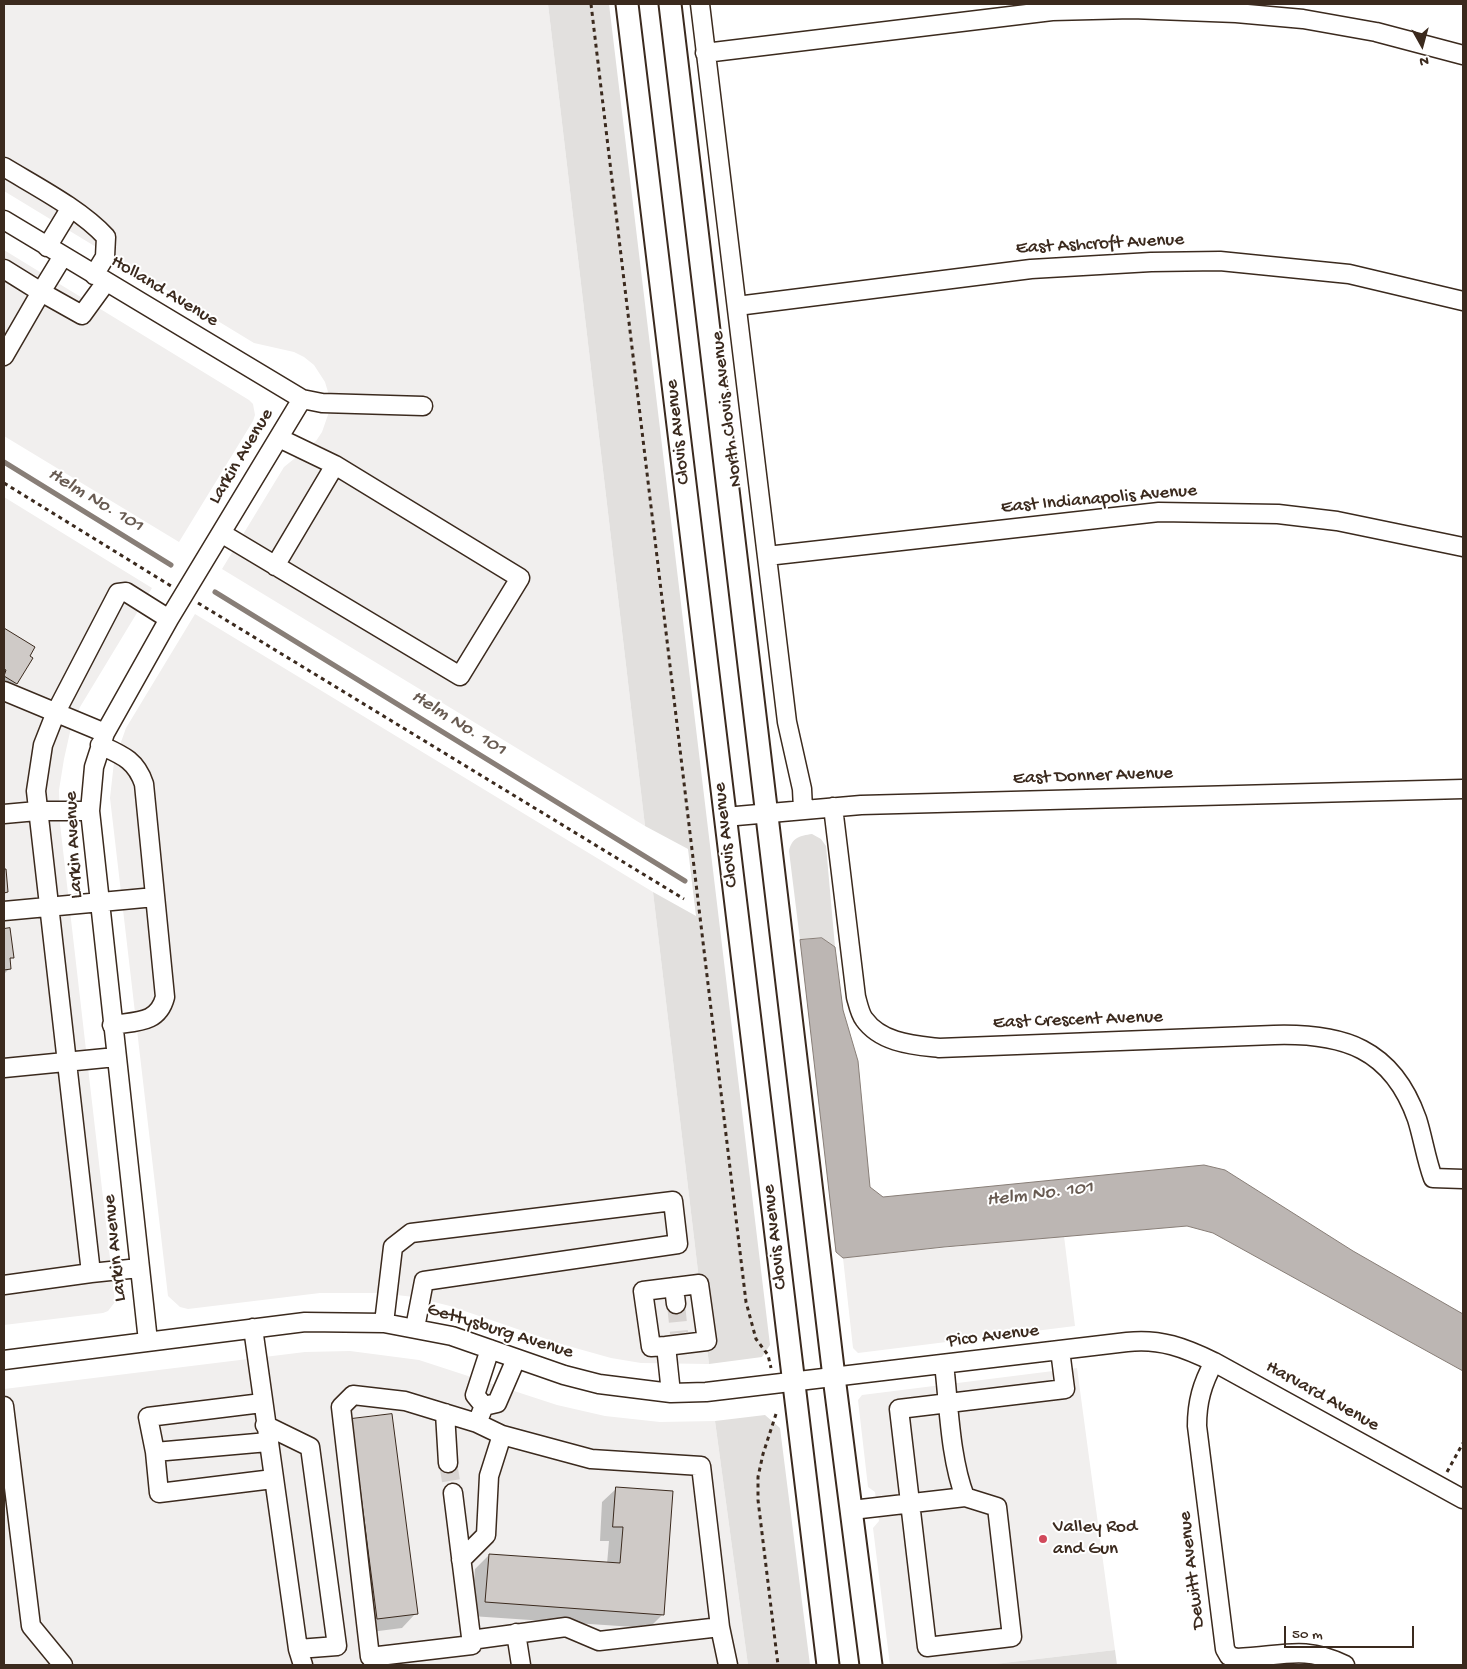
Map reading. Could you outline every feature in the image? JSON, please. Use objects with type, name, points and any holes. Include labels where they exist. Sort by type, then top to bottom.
[{"type":"main road","name":"Clovis Avenue","points":[[627,4],[725,818],[784,1383],[828,1665]]},
{"type":"main road","points":[[670,4],[834,1377],[871,1665]]},
{"type":"street","name":"North Clovis Avenue","points":[[700,4],[787,722],[802,789],[804,809]]},
{"type":"street","points":[[705,53],[1052,11],[1132,9],[1236,13],[1303,19],[1376,32],[1463,55]]},
{"type":"street","points":[[4,167],[70,209],[106,237],[105,257],[100,278],[82,315],[4,269]]},
{"type":"street","points":[[47,247],[70,209]]},
{"type":"street","name":"Holland Avenue","points":[[4,220],[302,399]]},
{"type":"street","points":[[4,356],[64,256]]},
{"type":"street","name":"East Ashcroft Avenue","points":[[737,306],[1031,269],[1200,261],[1280,265],[1349,274],[1463,301]]},
{"type":"street","points":[[302,399],[322,403],[422,406]]},
{"type":"street","name":"Larkin Avenue","points":[[148,1341],[90,811],[94,767],[102,739],[169,619],[302,399]]},
{"type":"street","points":[[221,533],[460,676],[520,578],[335,466],[280,438]]},
{"type":"street","points":[[275,566],[335,466]]},
{"type":"street","name":"East Indianapolis Avenue","points":[[767,556],[1099,518],[1187,512],[1278,514],[1337,521],[1463,547]]},
{"type":"street","points":[[91,1273],[36,792],[43,745],[56,712],[118,593],[126,592],[169,619]]},
{"type":"street","points":[[4,691],[56,712],[102,739],[126,757],[140,772],[144,784],[165,997],[162,1008],[154,1017],[112,1025]]},
{"type":"street","name":"East Donner Avenue","points":[[725,818],[833,807],[1463,789]]},
{"type":"street","name":"East Crescent Avenue","points":[[833,807],[856,997],[863,1018],[885,1036],[914,1045],[940,1048],[1305,1034],[1335,1038],[1359,1047],[1383,1063],[1403,1088],[1417,1119],[1434,1178],[1463,1179]]},
{"type":"street","points":[[4,814],[38,811],[90,811]]},
{"type":"street","points":[[4,911],[50,905],[155,897]]},
{"type":"street","points":[[4,1068],[116,1057]]},
{"type":"street","points":[[384,1323],[393,1247],[411,1233],[673,1201],[678,1244],[424,1281],[415,1328]]},
{"type":"street","points":[[4,1285],[139,1268]]},
{"type":"street","points":[[699,1284],[707,1341],[675,1341],[651,1347],[642,1290],[675,1296],[699,1284]]},
{"type":"street","name":"Gettysburg Avenue","points":[[4,1360],[305,1322],[384,1323],[452,1336],[599,1384],[671,1393],[706,1392],[834,1377]]},
{"type":"street","points":[[155,1452],[267,1433],[310,1447],[337,1646],[301,1657],[273,1479],[267,1433],[262,1403],[253,1328]]},
{"type":"street","name":"Pico Avenue","points":[[834,1377],[1141,1340],[1157,1341]]},
{"type":"street","points":[[671,1393],[675,1341]]},
{"type":"street","name":"Harvard Avenue","points":[[1157,1341],[1186,1348],[1214,1362],[1463,1499]]},
{"type":"street","points":[[484,1406],[475,1395],[490,1349]]},
{"type":"street","points":[[852,1510],[910,1504],[965,1497],[996,1507],[1012,1637],[927,1647],[910,1504],[899,1409],[1065,1389],[1060,1350]]},
{"type":"street","points":[[484,1406],[497,1403],[516,1358]]},
{"type":"street","name":"Dewitt Avenue","points":[[1214,1362],[1204,1381],[1197,1404],[1197,1426],[1225,1649],[1229,1656],[1237,1658],[1303,1652],[1318,1654],[1345,1665]]},
{"type":"street","points":[[944,1364],[959,1480],[965,1497]]},
{"type":"street","points":[[453,1494],[472,1645],[370,1657],[341,1407],[353,1395],[405,1401],[477,1424],[502,1435],[591,1459],[701,1466],[720,1627],[728,1665]]},
{"type":"street","points":[[262,1403],[148,1417],[155,1452],[159,1493],[273,1479]]},
{"type":"street","points":[[4,1406],[31,1626],[63,1665]]},
{"type":"street","points":[[477,1424],[484,1406]]},
{"type":"street","points":[[445,1413],[448,1463]]},
{"type":"street","points":[[461,1560],[486,1535],[489,1476],[502,1435]]},
{"type":"street","points":[[471,1640],[566,1627],[599,1641],[720,1627]]},
{"type":"street","points":[[516,1633],[521,1665]]},
{"type":"path","points":[[591,4],[746,1302],[756,1339],[768,1355],[784,1383],[777,1416],[762,1454],[758,1476],[758,1500],[778,1665]]},
{"type":"path","points":[[4,483],[684,899]]},
{"type":"path","points":[[1447,1473],[1463,1443]]},
{"type":"shaded area","points":[[4,4],[548,4],[645,826],[222,569],[284,467],[316,441],[322,432],[329,412],[328,392],[325,382],[314,365],[304,357],[294,352],[254,343],[4,191]]},
{"type":"shaded area","points":[[548,4],[609,4],[770,1345],[762,1357],[709,1364],[653,892],[696,916],[688,849],[645,826]]},
{"type":"shaded area","points":[[4,250],[253,404],[255,415],[253,421],[179,542],[4,436]]},
{"type":"shaded area","points":[[4,497],[152,588],[80,707],[70,732],[59,790],[60,824],[115,1302],[108,1311],[103,1313],[4,1325]]},
{"type":"shaded area","points":[[195,614],[653,892],[709,1364],[641,1363],[611,1358],[561,1344],[450,1306],[414,1297],[379,1293],[320,1293],[188,1309],[180,1307],[168,1296],[110,798],[114,762],[126,728]]},
{"type":"shaded area","points":[[812,834],[821,839],[826,846],[835,947],[822,938],[800,940],[789,851],[794,840]]},
{"type":"shaded area","points":[[1064,1236],[1075,1326],[858,1353],[853,1348],[843,1258]]},
{"type":"shaded area","points":[[350,1351],[419,1360],[557,1405],[605,1416],[660,1422],[715,1421],[748,1665],[4,1665],[4,1389],[305,1352]]},
{"type":"shaded area","points":[[1077,1368],[1115,1650],[986,1665],[890,1665],[873,1528],[879,1521],[875,1492],[868,1487],[858,1400],[862,1395]]},
{"type":"shaded area","points":[[765,1415],[780,1428],[810,1665],[748,1665],[715,1421]]},
{"type":"shaded area","points":[[1115,1650],[1117,1665],[986,1665]]},
{"type":"water","points":[[822,938],[835,947],[843,1010],[858,1061],[870,1187],[883,1197],[1204,1165],[1225,1170],[1353,1251],[1463,1314],[1463,1371],[1213,1233],[1187,1226],[944,1247],[843,1258],[836,1252],[800,940]]},
{"type":"building","points":[[4,628],[35,647],[30,656],[33,658],[17,684],[4,676],[6,670],[4,669]]},
{"type":"building","points":[[4,869],[6,869],[8,892],[4,893]]},
{"type":"building","points":[[10,928],[14,958],[10,958],[11,969],[4,970],[4,929]]},
{"type":"building","points":[[392,1414],[418,1614],[377,1619],[351,1419]]},
{"type":"building","points":[[616,1487],[673,1491],[664,1615],[485,1602],[489,1554],[620,1563],[623,1527],[613,1527]]},
{"type":"waterway","name":"Helm No. 101","points":[[4,462],[171,565]]},
{"type":"waterway","name":"Helm No. 101","points":[[215,592],[685,881]]},
{"type":"tunnel","points":[[676,1304],[679,1333]]},
{"type":"tunnel","points":[[448,1463],[453,1493]]},
{"type":"place","name":"Valley Rod and Gun","points":[[1043,1539]]}]
